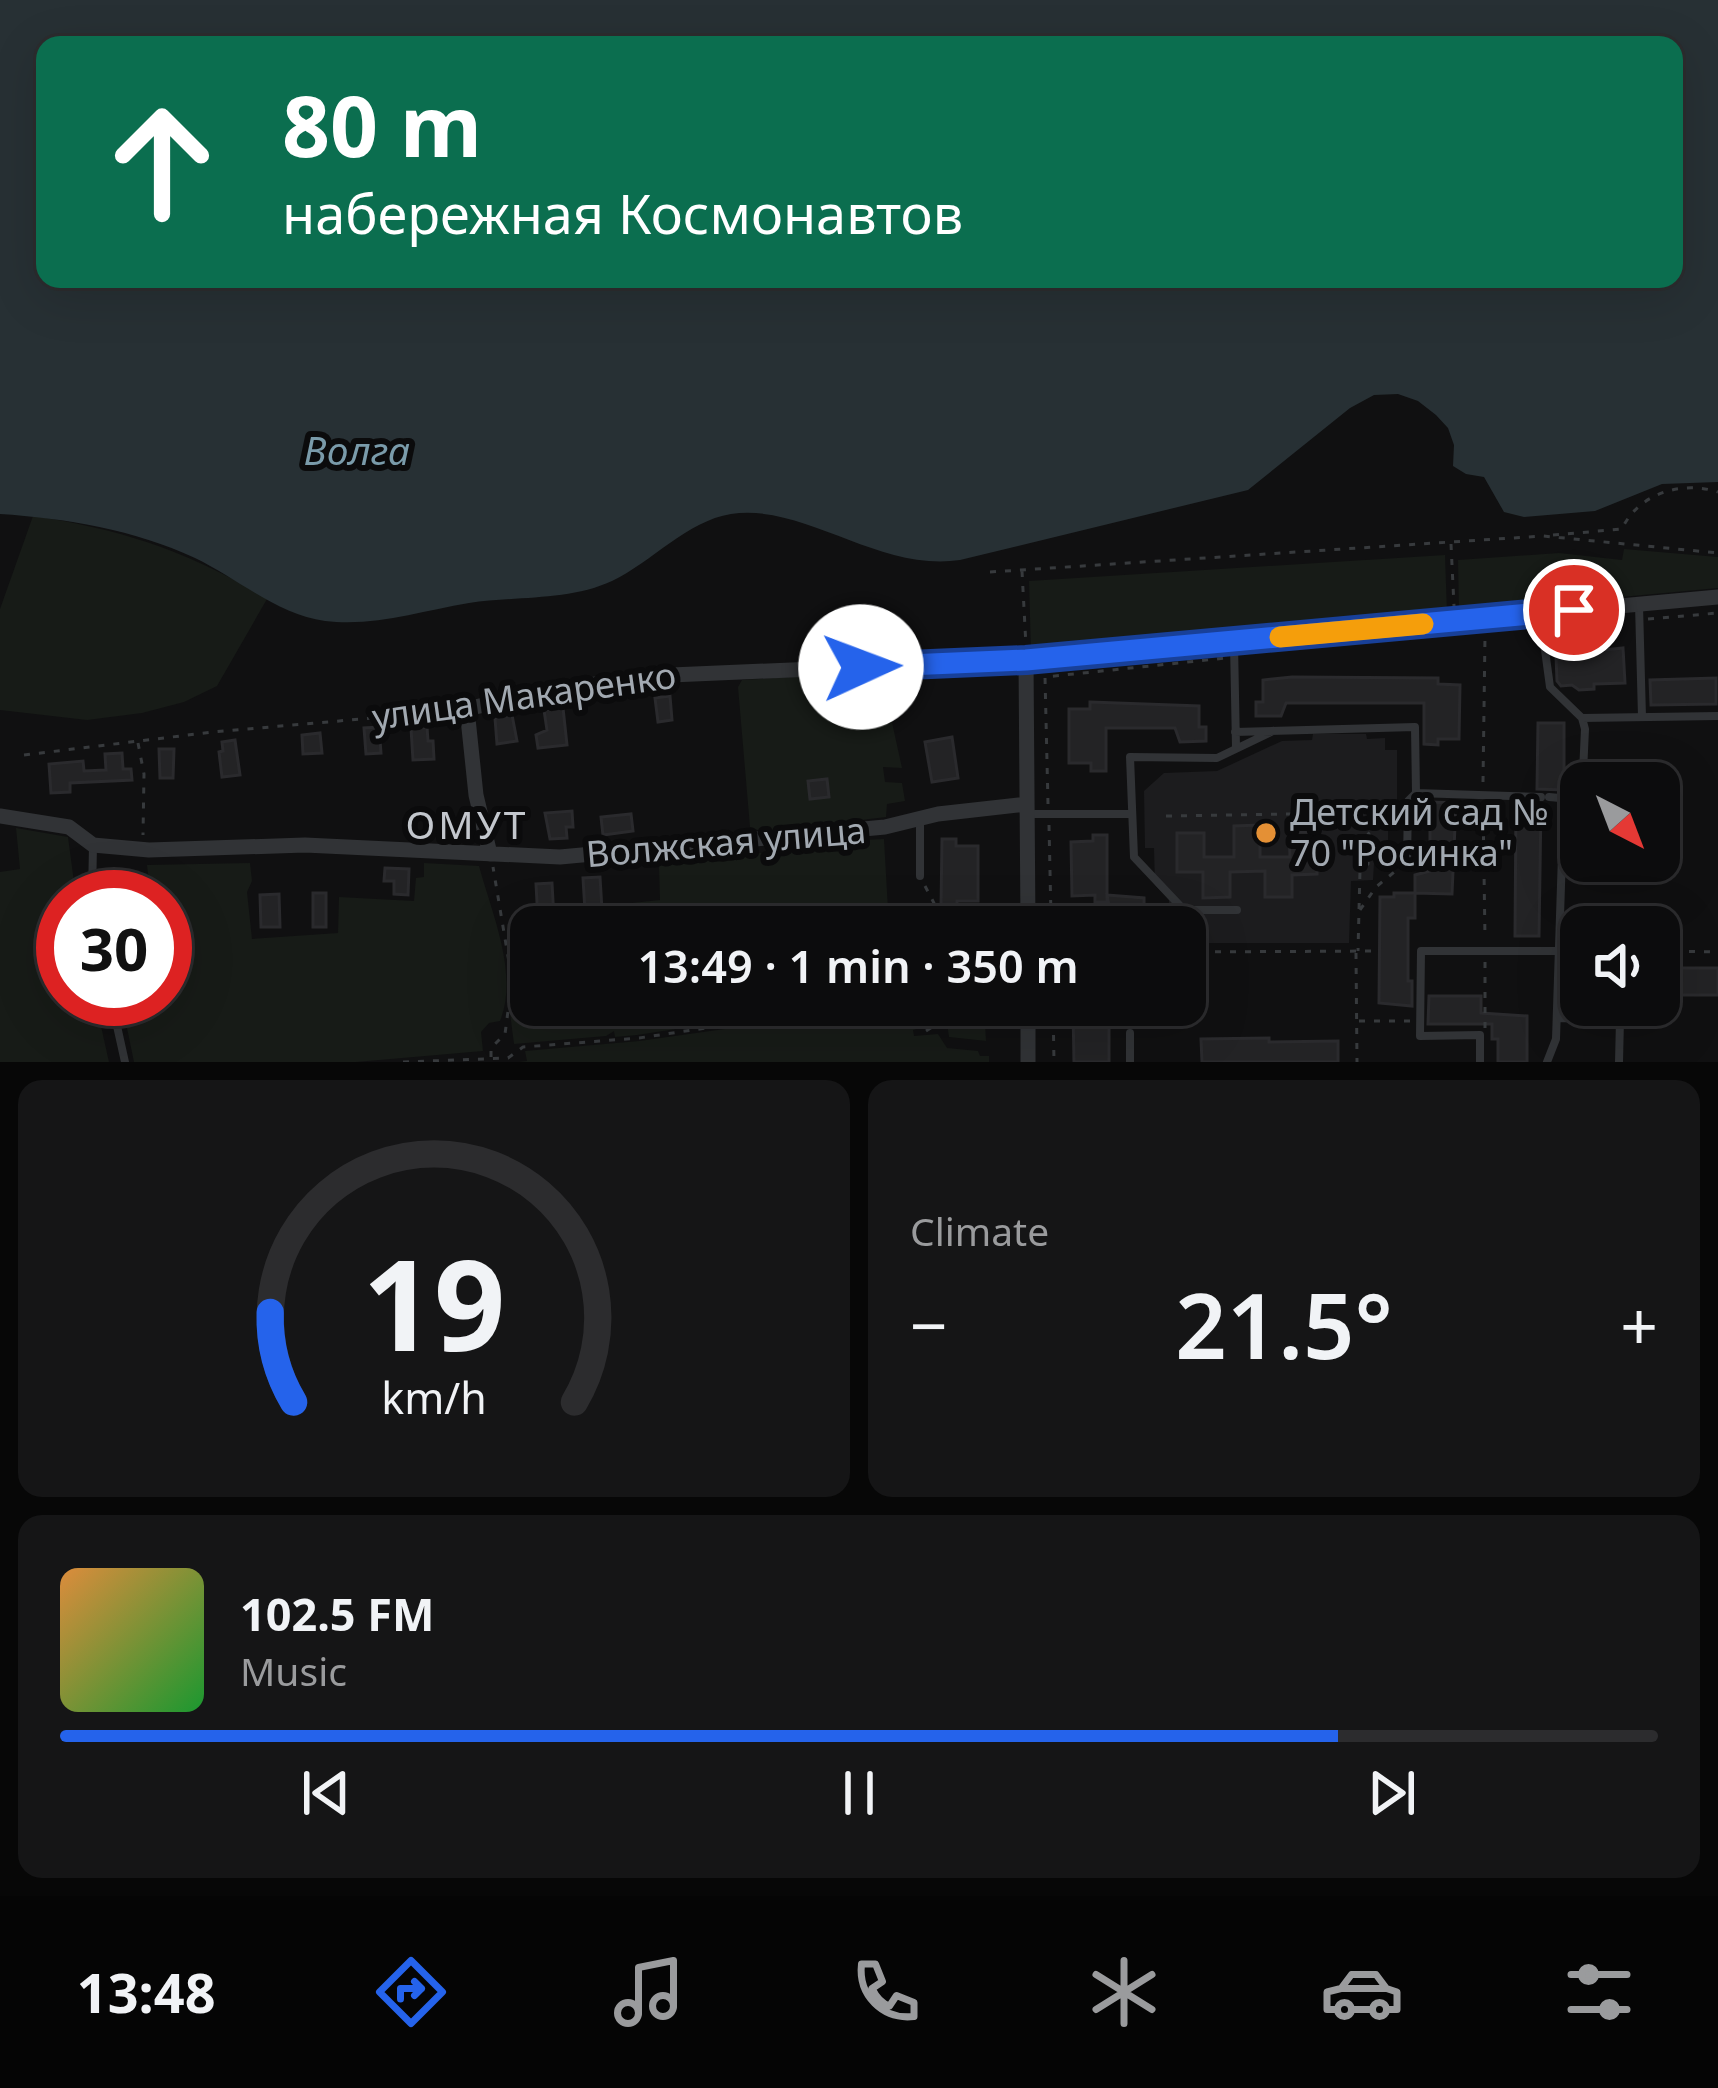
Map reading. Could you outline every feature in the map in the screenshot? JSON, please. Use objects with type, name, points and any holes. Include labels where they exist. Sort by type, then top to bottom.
[{"type":"street","name":"улица Макаренко","points":[[467,709],[648,676],[1234,649],[1540,613],[1639,612],[1718,597]]},
{"type":"street","points":[[1026,660],[1028,906]]},
{"type":"street","points":[[467,709],[476,795],[490,854]]},
{"type":"street","name":"Волжская улица","points":[[0,816],[69,827],[93,845],[143,850],[217,851],[304,844],[560,857],[1027,809]]},
{"type":"street","points":[[1028,1026],[1028,1062]]},
{"type":"lane","points":[[1639,612],[1642,717]]},
{"type":"lane","points":[[1540,613],[1550,687],[1582,718],[1583,762]]},
{"type":"lane","points":[[1234,649],[1236,749]]},
{"type":"lane","points":[[1582,718],[1718,716]]},
{"type":"lane","points":[[1235,732],[1414,727],[1416,793]]},
{"type":"lane","points":[[1237,910],[1184,910],[1134,857],[1130,758],[1217,758],[1273,731]]},
{"type":"lane","points":[[1407,862],[1408,801],[1416,793],[1560,798]]},
{"type":"lane","points":[[1027,809],[1130,814]]},
{"type":"lane","points":[[920,818],[920,876]]},
{"type":"lane","points":[[93,845],[93,870]]},
{"type":"lane","points":[[1480,1062],[1480,1035],[1420,1036],[1421,951],[1560,951],[1556,1039],[1547,1062]]},
{"type":"lane","points":[[1557,1018],[1620,1020],[1619,1062]]},
{"type":"lane","points":[[117,1026],[125,1062]]},
{"type":"lane","points":[[1130,1033],[1130,1062]]},
{"type":"path","points":[[990,572],[1622,530],[1630,512],[1654,494],[1702,488],[1718,492]]},
{"type":"path","points":[[1543,536],[1718,554]]},
{"type":"path","points":[[1451,542],[1454,602]]},
{"type":"path","points":[[1022,569],[1026,660]]},
{"type":"path","points":[[1639,612],[1718,614]]},
{"type":"path","points":[[1480,1035],[1485,1030],[1486,951],[1485,634]]},
{"type":"path","points":[[1050,906],[1045,677],[1234,649]]},
{"type":"path","name":"улица Макаренко","points":[[24,755],[467,709]]},
{"type":"path","points":[[138,741],[144,774],[143,850]]},
{"type":"path","points":[[1166,816],[1349,813],[1369,834],[1368,864],[1360,870],[1358,1062]]},
{"type":"path","points":[[490,854],[515,998],[505,1034],[490,1048],[491,1059]]},
{"type":"path","points":[[1359,912],[1376,886],[1407,862]]},
{"type":"path","points":[[920,876],[935,906]]},
{"type":"path","points":[[1206,952],[1379,951]]},
{"type":"path","points":[[1680,951],[1718,952]]},
{"type":"path","points":[[1357,1021],[1420,1021]]},
{"type":"path","points":[[403,1062],[508,1058],[523,1047],[719,1026]]},
{"type":"path","points":[[926,1031],[934,1026]]},
{"type":"path","points":[[1053,1026],[1054,1062]]},
{"type":"shaded area","points":[[33,516],[154,545],[211,568],[267,599],[217,686],[184,702],[142,713],[87,720],[0,710],[0,609]]},
{"type":"shaded area","points":[[1624,549],[1718,557],[1718,588],[1459,612],[1458,560],[1559,553],[1622,560]]},
{"type":"shaded area","points":[[1445,555],[1447,613],[1031,652],[1029,581]]},
{"type":"shaded area","points":[[881,672],[902,768],[883,767],[885,782],[902,783],[905,801],[887,804],[886,817],[763,832],[750,827],[738,687],[742,680]]},
{"type":"shaded area","name":"Детский сад № 70 \"Росинка\"","points":[[1313,734],[1366,734],[1367,739],[1385,738],[1385,750],[1397,750],[1397,819],[1388,820],[1388,846],[1375,847],[1373,880],[1351,881],[1349,943],[1206,943],[1206,906],[1169,906],[1155,885],[1154,848],[1145,848],[1144,791],[1164,773],[1217,771],[1282,741],[1312,740]]},
{"type":"shaded area","points":[[16,828],[68,837],[72,870],[36,870],[36,1026],[101,1026],[109,1062],[0,1062],[0,872],[20,869]]},
{"type":"shaded area","points":[[884,839],[888,906],[613,906],[660,900],[659,866],[700,862],[700,855],[748,849],[749,855],[825,842]]},
{"type":"shaded area","points":[[250,863],[252,881],[247,892],[252,939],[338,933],[339,897],[414,901],[416,878],[424,877],[424,863],[479,866],[505,964],[507,984],[500,1021],[489,1023],[481,1032],[483,1051],[356,1062],[134,1062],[127,1026],[192,1026],[192,870],[148,870],[147,865]]},
{"type":"shaded area","points":[[512,1026],[695,1026],[637,1035],[615,1037],[614,1031],[606,1036],[514,1044]]},
{"type":"shaded area","points":[[746,1026],[924,1026],[913,1030],[914,1036],[938,1034],[947,1048],[978,1051],[980,1056],[989,1056],[989,1062],[519,1062],[527,1061],[525,1051]]},
{"type":"shaded area","points":[[947,1026],[985,1026],[986,1041],[949,1037]]},
{"type":"water","name":"Волга","points":[[0,0],[1718,0],[1718,482],[1662,484],[1595,511],[1524,517],[1504,512],[1484,477],[1453,466],[1454,445],[1448,428],[1436,415],[1398,394],[1374,395],[1350,408],[1248,490],[960,560],[900,556],[786,518],[731,514],[699,525],[627,573],[595,587],[344,622],[291,611],[195,558],[149,540],[74,522],[0,514]]},
{"type":"building","points":[[1623,648],[1625,683],[1594,684],[1594,689],[1579,690],[1557,681],[1556,655]]},
{"type":"building","points":[[1438,678],[1438,684],[1460,685],[1459,739],[1424,744],[1424,703],[1286,703],[1281,716],[1256,716],[1256,702],[1263,702],[1263,680]]},
{"type":"building","points":[[1716,678],[1716,704],[1651,705],[1650,680]]},
{"type":"building","points":[[826,680],[828,701],[813,703],[811,681]]},
{"type":"building","points":[[670,696],[672,720],[658,722],[655,698]]},
{"type":"building","points":[[1090,702],[1199,706],[1199,727],[1206,727],[1206,741],[1180,742],[1175,728],[1106,728],[1106,771],[1091,771],[1091,763],[1069,763],[1069,709],[1090,709]]},
{"type":"building","points":[[563,708],[567,745],[538,748],[536,735],[547,730],[544,710]]},
{"type":"building","points":[[512,715],[517,741],[497,744],[495,718]]},
{"type":"building","points":[[1538,723],[1564,723],[1560,790],[1537,789]]},
{"type":"building","points":[[379,727],[381,753],[366,754],[364,728]]},
{"type":"building","points":[[427,727],[434,759],[413,760],[411,728]]},
{"type":"building","points":[[320,733],[322,753],[303,754],[302,735]]},
{"type":"building","points":[[952,737],[958,778],[932,782],[925,742]]},
{"type":"building","points":[[235,740],[240,775],[222,777],[222,742]]},
{"type":"building","points":[[159,749],[174,749],[173,778],[160,778]]},
{"type":"building","points":[[122,753],[123,769],[131,769],[132,780],[70,783],[70,792],[51,793],[49,764],[83,761],[84,771],[106,770],[105,754]]},
{"type":"building","points":[[827,779],[829,797],[810,799],[808,781]]},
{"type":"building","points":[[1430,802],[1456,803],[1452,894],[1415,893],[1415,875],[1430,871]]},
{"type":"building","points":[[1516,804],[1541,805],[1539,936],[1515,936]]},
{"type":"building","points":[[572,811],[573,827],[566,827],[567,838],[550,839],[545,813]]},
{"type":"building","points":[[631,814],[633,831],[603,835],[601,817]]},
{"type":"building","points":[[1260,825],[1260,857],[1290,857],[1289,832],[1317,832],[1317,874],[1292,875],[1292,897],[1265,897],[1265,871],[1230,872],[1230,897],[1203,898],[1203,872],[1177,872],[1177,833],[1204,833],[1204,857],[1234,857],[1234,826]]},
{"type":"building","points":[[1093,835],[1107,835],[1107,902],[1095,902],[1095,895],[1072,896],[1071,842],[1093,841]]},
{"type":"building","points":[[942,839],[956,839],[956,846],[978,846],[978,901],[941,906]]},
{"type":"building","points":[[385,868],[409,869],[408,895],[394,894],[394,881],[384,881]]},
{"type":"building","points":[[600,877],[602,906],[585,906],[583,878]]},
{"type":"building","points":[[552,883],[553,906],[537,906],[536,884]]},
{"type":"building","points":[[313,893],[326,893],[326,927],[313,927]]},
{"type":"building","points":[[1394,893],[1415,893],[1415,918],[1408,918],[1412,1006],[1379,1003],[1380,897],[1394,897]]},
{"type":"building","points":[[279,894],[280,927],[261,927],[260,895]]},
{"type":"building","points":[[1107,895],[1144,898],[1144,906],[1109,906]]},
{"type":"building","points":[[1680,968],[1718,968],[1718,995],[1680,995]]},
{"type":"building","points":[[1429,996],[1481,996],[1481,1013],[1527,1016],[1527,1062],[1498,1062],[1492,1024],[1428,1024]]},
{"type":"building","points":[[1073,1026],[1109,1026],[1109,1062],[1074,1062]]},
{"type":"building","points":[[1269,1038],[1269,1042],[1338,1041],[1338,1062],[1202,1062],[1201,1039]]},
{"type":"slow traffic","points":[[1280,637],[1423,624]]},
{"type":"place","name":"Детский сад № 70 \"Росинка\"","points":[[1266,833]]},
{"type":"district","name":"ОМУТ","points":[[467,825]]},
{"type":"route","points":[[861,667],[1026,660],[1574,610]]}]
